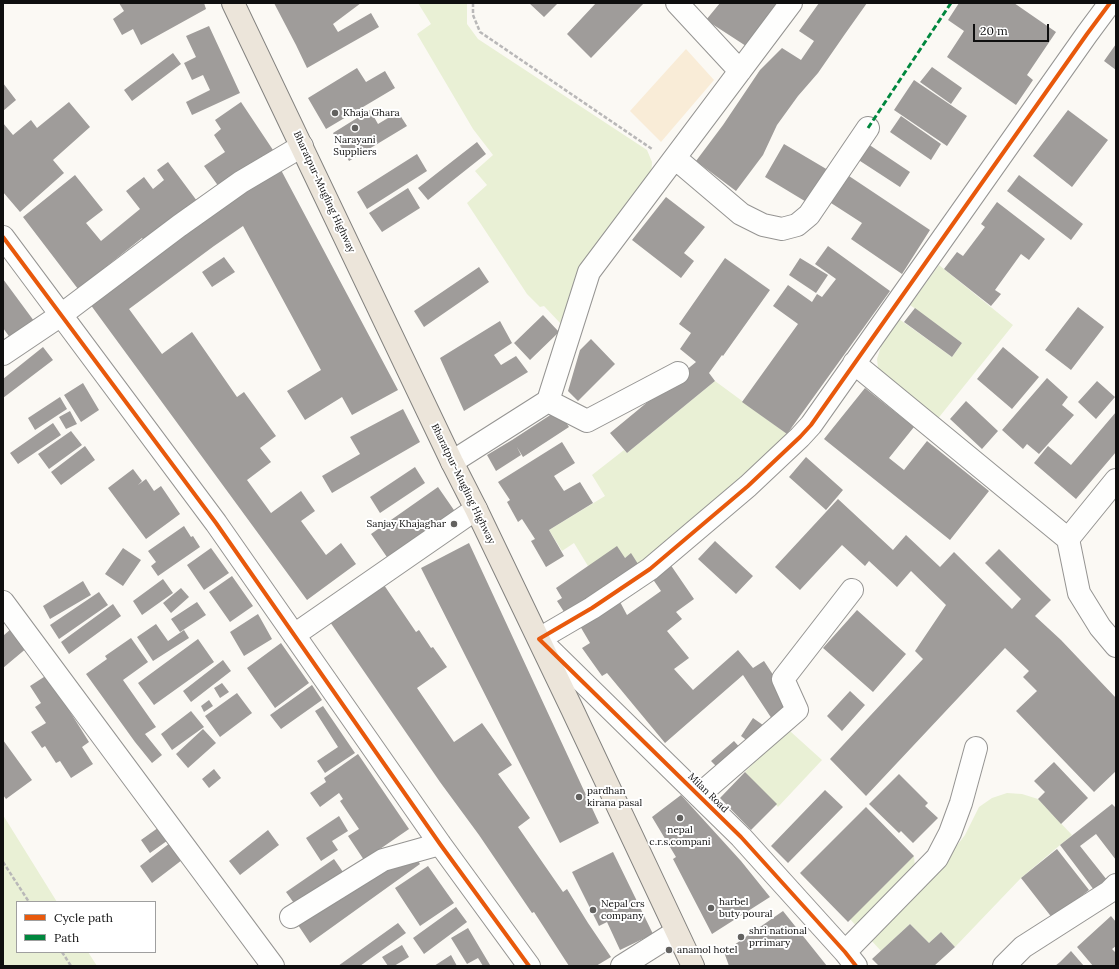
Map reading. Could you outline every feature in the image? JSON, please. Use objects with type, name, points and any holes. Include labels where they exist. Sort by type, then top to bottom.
[{"type":"main road","name":"Bharatpur-Mugling Highway","points":[[233,3],[452,462],[576,716],[693,966]]},
{"type":"street","points":[[677,3],[740,71]]},
{"type":"street","points":[[452,462],[548,401],[589,272],[791,3]]},
{"type":"street","points":[[539,639],[592,608],[650,569],[748,486],[811,425],[1110,3]]},
{"type":"street","points":[[673,160],[741,214],[763,225],[782,229],[798,225],[809,215],[868,128]]},
{"type":"street","points":[[3,354],[61,315],[179,226],[241,182],[302,146]]},
{"type":"street","points":[[3,237],[216,523],[440,844],[529,966]]},
{"type":"street","points":[[854,363],[1068,540],[1080,593],[1100,628],[1116,646]]},
{"type":"street","points":[[548,401],[587,421],[678,373]]},
{"type":"street","points":[[1068,540],[1116,480]]},
{"type":"street","points":[[294,635],[476,509]]},
{"type":"street","points":[[699,795],[797,710],[783,680],[852,590]]},
{"type":"street","points":[[3,602],[273,966]]},
{"type":"street","name":"Milan Road","points":[[539,639],[741,837],[851,959]]},
{"type":"street","points":[[851,959],[937,858],[950,833],[959,809],[976,748]]},
{"type":"street","points":[[291,917],[383,860],[440,844]]},
{"type":"street","points":[[1004,966],[1023,948],[1109,892],[1116,885]]},
{"type":"street","points":[[622,966],[676,932]]},
{"type":"path","points":[[473,3],[473,15],[480,32],[673,160]]},
{"type":"path","points":[[3,862],[28,901]]},
{"type":"path","points":[[63,953],[71,966]]},
{"type":"green space","points":[[418,3],[467,3],[467,24],[478,39],[647,150],[652,162],[651,177],[583,266],[561,324],[544,306],[540,307],[527,294],[467,203],[487,185],[475,171],[493,155],[473,129],[417,34],[431,24]]},
{"type":"green space","points":[[939,265],[1013,325],[936,421],[885,380],[878,368],[877,359],[883,340],[899,319],[952,357],[962,343],[910,305]]},
{"type":"green space","points":[[715,381],[787,434],[772,453],[640,567],[631,554],[625,558],[588,566],[574,543],[562,551],[549,530],[605,496],[592,475],[624,450],[627,453]]},
{"type":"green space","points":[[787,729],[822,760],[778,807],[745,772]]},
{"type":"green space","points":[[1007,793],[1022,794],[1038,799],[1072,835],[1021,878],[955,947],[941,932],[929,943],[910,924],[881,951],[870,939],[955,848],[965,835],[979,807],[992,798]]},
{"type":"green space","points":[[3,815],[56,901],[16,901],[16,953],[89,953],[97,966],[3,966]]},
{"type":"green space","points":[[914,856],[915,867],[858,928],[850,919]]},
{"type":"sand","points":[[686,49],[714,80],[661,142],[630,111]]},
{"type":"building","points":[[119,3],[204,3],[206,9],[141,45],[133,29],[122,35],[113,19],[124,11]]},
{"type":"building","points":[[274,3],[361,3],[333,24],[338,32],[371,13],[379,27],[307,68]]},
{"type":"building","points":[[529,3],[558,3],[544,17]]},
{"type":"building","points":[[596,3],[644,3],[591,58],[567,34]]},
{"type":"building","points":[[720,3],[779,3],[746,46],[706,20]]},
{"type":"building","points":[[819,3],[867,3],[818,73],[798,96],[777,125],[763,155],[736,191],[696,161],[723,125],[760,70],[782,48],[801,60],[814,41],[799,31]]},
{"type":"building","points":[[959,3],[1014,3],[1056,32],[1027,75],[1033,80],[1016,105],[947,57],[964,31],[948,20]]},
{"type":"building","points":[[209,26],[240,93],[192,115],[186,102],[210,90],[203,75],[192,80],[184,63],[196,57],[186,36]]},
{"type":"building","points":[[1116,44],[1116,70],[1104,61]]},
{"type":"building","points":[[173,53],[181,64],[132,101],[124,90]]},
{"type":"building","points":[[932,67],[962,88],[951,104],[920,82]]},
{"type":"building","name":"Khaja Ghara","points":[[357,68],[366,82],[385,71],[395,88],[326,129],[308,98]]},
{"type":"building","points":[[914,80],[967,116],[947,146],[894,110]]},
{"type":"building","points":[[3,83],[16,100],[3,111]]},
{"type":"building","points":[[69,102],[90,127],[53,160],[64,173],[20,212],[3,192],[3,123],[13,135],[31,120],[37,128]]},
{"type":"building","points":[[241,102],[273,150],[219,187],[204,166],[225,152],[214,135],[221,129],[215,120]]},
{"type":"building","points":[[370,110],[378,124],[398,112],[407,126],[349,161],[333,133]]},
{"type":"building","points":[[1068,110],[1108,140],[1072,187],[1033,156]]},
{"type":"building","points":[[901,116],[941,144],[931,160],[890,132]]},
{"type":"building","points":[[477,142],[486,154],[428,200],[418,188]]},
{"type":"building","points":[[784,144],[828,170],[808,203],[765,177]]},
{"type":"building","points":[[868,144],[910,172],[900,187],[857,159]]},
{"type":"building","points":[[417,154],[427,171],[367,209],[357,192]]},
{"type":"building","points":[[168,162],[197,201],[145,242],[142,238],[78,289],[23,217],[75,175],[103,210],[86,223],[101,241],[140,209],[126,191],[144,177],[153,189],[164,180],[157,170]]},
{"type":"building","points":[[281,170],[398,390],[352,415],[342,397],[305,420],[287,391],[321,370],[243,226],[129,309],[162,354],[192,332],[237,397],[244,392],[276,436],[260,448],[271,462],[247,480],[271,513],[301,491],[315,511],[301,521],[326,555],[341,543],[356,564],[307,600],[90,304],[226,202]]},
{"type":"building","points":[[1019,175],[1083,224],[1071,240],[1007,191]]},
{"type":"building","points":[[849,176],[930,230],[902,274],[851,239],[862,223],[831,203]]},
{"type":"building","points":[[408,188],[420,208],[382,232],[369,213]]},
{"type":"building","points":[[666,197],[705,227],[684,253],[694,261],[681,278],[632,240]]},
{"type":"building","points":[[997,202],[1045,239],[1029,260],[1021,254],[995,290],[1001,294],[991,306],[944,269],[957,252],[963,256],[985,227],[981,224]]},
{"type":"building","points":[[828,246],[890,291],[787,434],[742,402],[798,324],[773,306],[788,285],[812,302],[817,294],[822,297],[836,279],[815,264]]},
{"type":"building","points":[[224,257],[235,272],[212,287],[202,272]]},
{"type":"building","points":[[725,258],[770,290],[723,356],[722,355],[709,373],[715,381],[627,453],[610,433],[696,362],[680,349],[691,333],[679,324]]},
{"type":"building","points":[[800,258],[828,275],[816,293],[789,275]]},
{"type":"building","points":[[479,267],[489,282],[424,327],[414,311]]},
{"type":"building","points":[[3,279],[34,321],[11,339],[3,328]]},
{"type":"building","points":[[1078,307],[1104,327],[1071,370],[1045,350]]},
{"type":"building","points":[[915,308],[962,343],[952,357],[904,322]]},
{"type":"building","points":[[543,315],[559,332],[530,360],[514,343]]},
{"type":"building","points":[[500,321],[512,343],[494,355],[501,365],[516,356],[528,372],[464,411],[440,358]]},
{"type":"building","points":[[591,339],[615,364],[578,401],[568,391],[580,350]]},
{"type":"building","points":[[43,347],[53,360],[3,398],[3,379]]},
{"type":"building","points":[[1003,347],[1039,377],[1012,409],[977,379]]},
{"type":"building","points":[[1047,378],[1068,397],[1062,405],[1074,415],[1039,454],[1027,444],[1023,449],[1002,430]]},
{"type":"building","points":[[1097,381],[1115,397],[1096,419],[1078,402]]},
{"type":"building","points":[[83,383],[99,410],[81,422],[64,395]]},
{"type":"building","points":[[865,388],[914,427],[889,458],[904,470],[927,441],[989,491],[950,540],[824,439]]},
{"type":"building","points":[[60,397],[67,409],[35,430],[28,418]]},
{"type":"building","points":[[966,401],[998,431],[982,449],[950,419]]},
{"type":"building","points":[[403,409],[420,442],[332,493],[322,476],[360,454],[350,437]]},
{"type":"building","points":[[558,410],[569,427],[523,457],[517,447],[521,455],[496,471],[487,455]]},
{"type":"building","points":[[70,411],[77,424],[66,429],[59,417]]},
{"type":"building","points":[[1116,412],[1116,452],[1076,499],[1034,463],[1048,446],[1071,465]]},
{"type":"building","points":[[53,423],[61,435],[18,464],[10,453]]},
{"type":"building","points":[[71,431],[82,445],[49,469],[38,454]]},
{"type":"building","points":[[562,442],[575,463],[554,476],[564,491],[580,482],[593,503],[549,530],[564,556],[546,567],[531,541],[535,539],[522,519],[518,522],[507,502],[510,500],[498,482]]},
{"type":"building","points":[[85,446],[95,460],[61,485],[51,472]]},
{"type":"building","points":[[806,457],[843,490],[826,510],[789,477]]},
{"type":"building","points":[[415,467],[425,483],[380,513],[370,497]]},
{"type":"building","points":[[133,469],[142,481],[138,485],[146,479],[154,491],[161,486],[180,514],[146,539],[108,488]]},
{"type":"building","points":[[438,487],[456,513],[389,560],[371,534]]},
{"type":"building","points":[[838,499],[893,550],[906,535],[940,567],[954,552],[1012,609],[1021,599],[985,563],[999,549],[1051,600],[1035,616],[1061,640],[1116,698],[1116,771],[1094,792],[1016,711],[1037,691],[1023,677],[1029,671],[1005,648],[866,796],[830,759],[923,659],[915,651],[946,605],[911,571],[897,587],[869,561],[865,566],[842,545],[800,590],[775,567]]},
{"type":"building","points":[[184,526],[200,547],[158,576],[151,566],[156,562],[148,551]]},
{"type":"building","points":[[715,541],[753,576],[736,594],[698,559]]},
{"type":"building","points":[[469,543],[599,823],[560,843],[421,568]]},
{"type":"building","points":[[617,546],[625,558],[631,553],[640,567],[566,615],[557,601],[562,598],[556,588]]},
{"type":"building","points":[[123,548],[141,560],[123,586],[105,574]]},
{"type":"building","points":[[211,548],[229,573],[204,590],[187,565]]},
{"type":"building","points":[[670,564],[694,599],[676,612],[682,619],[667,631],[689,658],[674,669],[693,690],[738,650],[753,668],[764,661],[793,705],[772,719],[743,675],[665,743],[607,673],[602,676],[582,648],[590,643],[580,626],[619,600],[627,615],[661,591],[652,578]]},
{"type":"building","points":[[232,576],[253,606],[230,622],[209,592]]},
{"type":"building","points":[[163,579],[173,593],[142,615],[133,601]]},
{"type":"building","points":[[83,581],[91,595],[50,619],[43,606]]},
{"type":"building","points":[[384,585],[416,632],[419,630],[431,648],[433,647],[447,667],[417,688],[454,742],[482,723],[512,765],[498,774],[530,818],[518,827],[563,892],[567,889],[611,957],[596,966],[569,966],[534,912],[532,913],[330,622]]},
{"type":"building","points":[[181,588],[189,597],[171,613],[163,603]]},
{"type":"building","points":[[99,592],[108,605],[59,639],[50,625]]},
{"type":"building","points":[[197,602],[206,615],[180,632],[171,619]]},
{"type":"building","points":[[113,604],[121,616],[69,654],[61,642]]},
{"type":"building","points":[[857,610],[906,654],[873,692],[823,648]]},
{"type":"building","points":[[258,614],[272,639],[244,656],[230,632]]},
{"type":"building","points":[[156,624],[168,641],[184,630],[189,638],[153,661],[137,637]]},
{"type":"building","points":[[12,628],[28,647],[3,668],[3,636]]},
{"type":"building","points":[[131,638],[148,662],[123,680],[156,727],[145,734],[162,755],[152,763],[86,674],[107,659],[105,656]]},
{"type":"building","points":[[198,639],[214,662],[154,705],[138,683]]},
{"type":"building","points":[[281,643],[309,683],[275,708],[247,668]]},
{"type":"building","points":[[223,660],[231,671],[191,702],[183,691]]},
{"type":"building","points":[[47,675],[89,742],[82,747],[93,764],[71,778],[60,761],[56,763],[45,746],[42,748],[31,732],[46,723],[35,707],[41,703],[30,686]]},
{"type":"building","points":[[222,683],[229,692],[220,698],[214,688]]},
{"type":"building","points":[[312,685],[322,700],[281,729],[270,715]]},
{"type":"building","points":[[850,691],[865,705],[842,731],[827,716]]},
{"type":"building","points":[[237,693],[252,713],[220,737],[205,716]]},
{"type":"building","points":[[209,700],[213,706],[204,712],[201,706]]},
{"type":"building","points":[[323,706],[355,753],[325,773],[317,761],[338,747],[315,711]]},
{"type":"building","points":[[191,711],[204,727],[172,750],[161,734]]},
{"type":"building","points":[[753,718],[770,730],[757,748],[741,736]]},
{"type":"building","points":[[203,729],[216,743],[188,768],[176,754]]},
{"type":"building","points":[[3,740],[32,780],[6,799],[3,795]]},
{"type":"building","points":[[734,741],[743,751],[721,771],[711,761]]},
{"type":"building","points":[[358,754],[409,829],[364,860],[348,836],[359,829],[340,801],[343,799],[339,793],[320,807],[310,793],[326,782],[324,778]]},
{"type":"building","points":[[1054,762],[1088,798],[1061,824],[1038,799],[1045,792],[1034,781]]},
{"type":"building","points":[[214,769],[221,778],[209,788],[202,779]]},
{"type":"building","points":[[745,772],[777,804],[751,830],[720,798]]},
{"type":"building","points":[[899,774],[928,803],[925,806],[938,818],[913,843],[901,831],[899,833],[869,804]]},
{"type":"building","points":[[825,790],[843,807],[788,863],[771,846]]},
{"type":"building","points":[[681,795],[741,861],[770,897],[712,934],[673,859],[676,857],[652,817]]},
{"type":"building","points":[[1112,804],[1116,808],[1116,860],[1096,834],[1080,846],[1107,880],[1094,890],[1060,845]]},
{"type":"building","points":[[866,807],[914,856],[848,922],[800,873]]},
{"type":"building","points":[[339,816],[348,831],[332,841],[338,850],[321,861],[306,838]]},
{"type":"building","points":[[162,825],[171,838],[150,853],[141,840]]},
{"type":"building","points":[[268,830],[279,845],[240,875],[229,861]]},
{"type":"building","points":[[170,843],[182,860],[152,883],[140,866]]},
{"type":"building","points":[[408,846],[420,864],[310,943],[298,925]]},
{"type":"building","points":[[1057,849],[1089,890],[1053,919],[1021,878]]},
{"type":"building","points":[[613,852],[653,934],[620,950],[607,922],[599,926],[572,872]]},
{"type":"building","points":[[334,859],[343,872],[296,906],[286,892]]},
{"type":"building","points":[[428,866],[454,903],[420,926],[395,888]]},
{"type":"building","points":[[456,907],[467,922],[424,954],[413,938]]},
{"type":"building","points":[[783,911],[827,966],[729,966],[724,952]]},
{"type":"building","points":[[1111,916],[1116,922],[1116,946],[1112,949],[1116,953],[1116,966],[1093,966],[1077,947]]},
{"type":"building","points":[[398,923],[406,933],[360,966],[338,966]]},
{"type":"building","points":[[910,924],[929,943],[941,932],[955,947],[934,966],[879,966],[872,959]]},
{"type":"building","points":[[468,928],[490,965],[483,966],[478,958],[467,964],[451,938]]},
{"type":"building","points":[[402,945],[409,957],[394,966],[388,966],[382,957]]},
{"type":"building","points":[[1071,951],[1084,966],[1055,966],[1060,962]]},
{"type":"building","points":[[451,955],[457,966],[434,966]]},
{"type":"marked path","points":[[868,128],[951,3]]},
{"type":"cycle path","points":[[856,966],[741,837],[539,639],[592,608],[650,569],[748,486],[811,425],[1110,3]]},
{"type":"cycle path","points":[[3,237],[216,523],[440,844],[529,966]]},
{"type":"place","name":"Khaja Ghara","points":[[335,113]]},
{"type":"place","name":"Narayani Suppliers","points":[[355,128]]},
{"type":"place","name":"Sanjay Khajaghar","points":[[454,524]]},
{"type":"place","name":"pardhan kirana pasal","points":[[579,797]]},
{"type":"place","name":"nepal c.r.s.compani","points":[[680,818]]},
{"type":"place","name":"harbel buty poural","points":[[711,908]]},
{"type":"place","name":"Nepal crs company","points":[[593,910]]},
{"type":"place","name":"shri national prrimary","points":[[741,937]]},
{"type":"place","name":"anamol hotel","points":[[669,950]]}]
